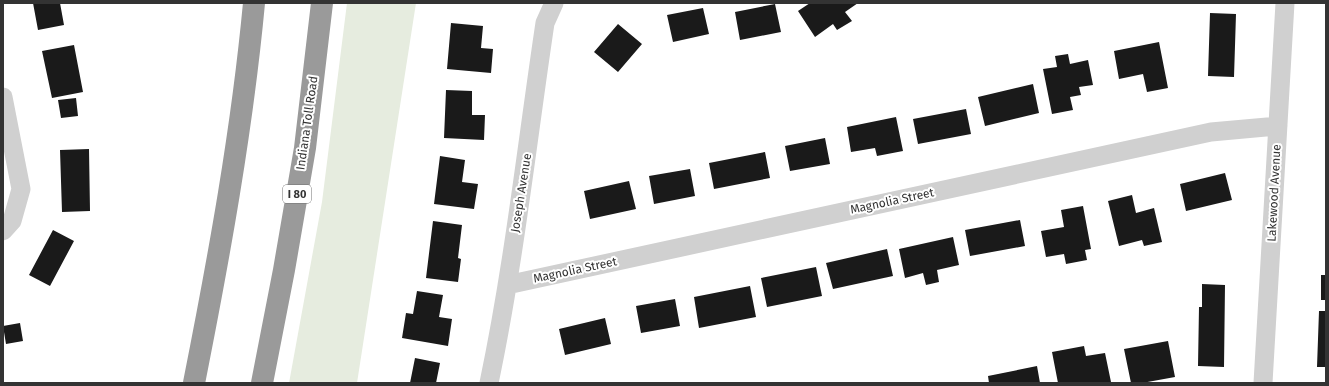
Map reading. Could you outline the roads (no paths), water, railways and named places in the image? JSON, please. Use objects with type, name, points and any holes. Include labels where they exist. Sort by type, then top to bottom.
[{"type":"highway","points":[[194,383],[217,269],[237,146],[254,3]]},
{"type":"highway","name":"Indiana Toll Road","points":[[262,383],[284,270],[305,148],[322,3]]},
{"type":"street","name":"Joseph Avenue","points":[[489,383],[507,285],[546,23],[554,3]]},
{"type":"street","name":"Lakewood Avenue","points":[[1263,383],[1285,3]]},
{"type":"street","points":[[3,97],[21,189],[7,226]]},
{"type":"street","name":"Magnolia Street","points":[[507,285],[1211,132],[1278,126]]}]
